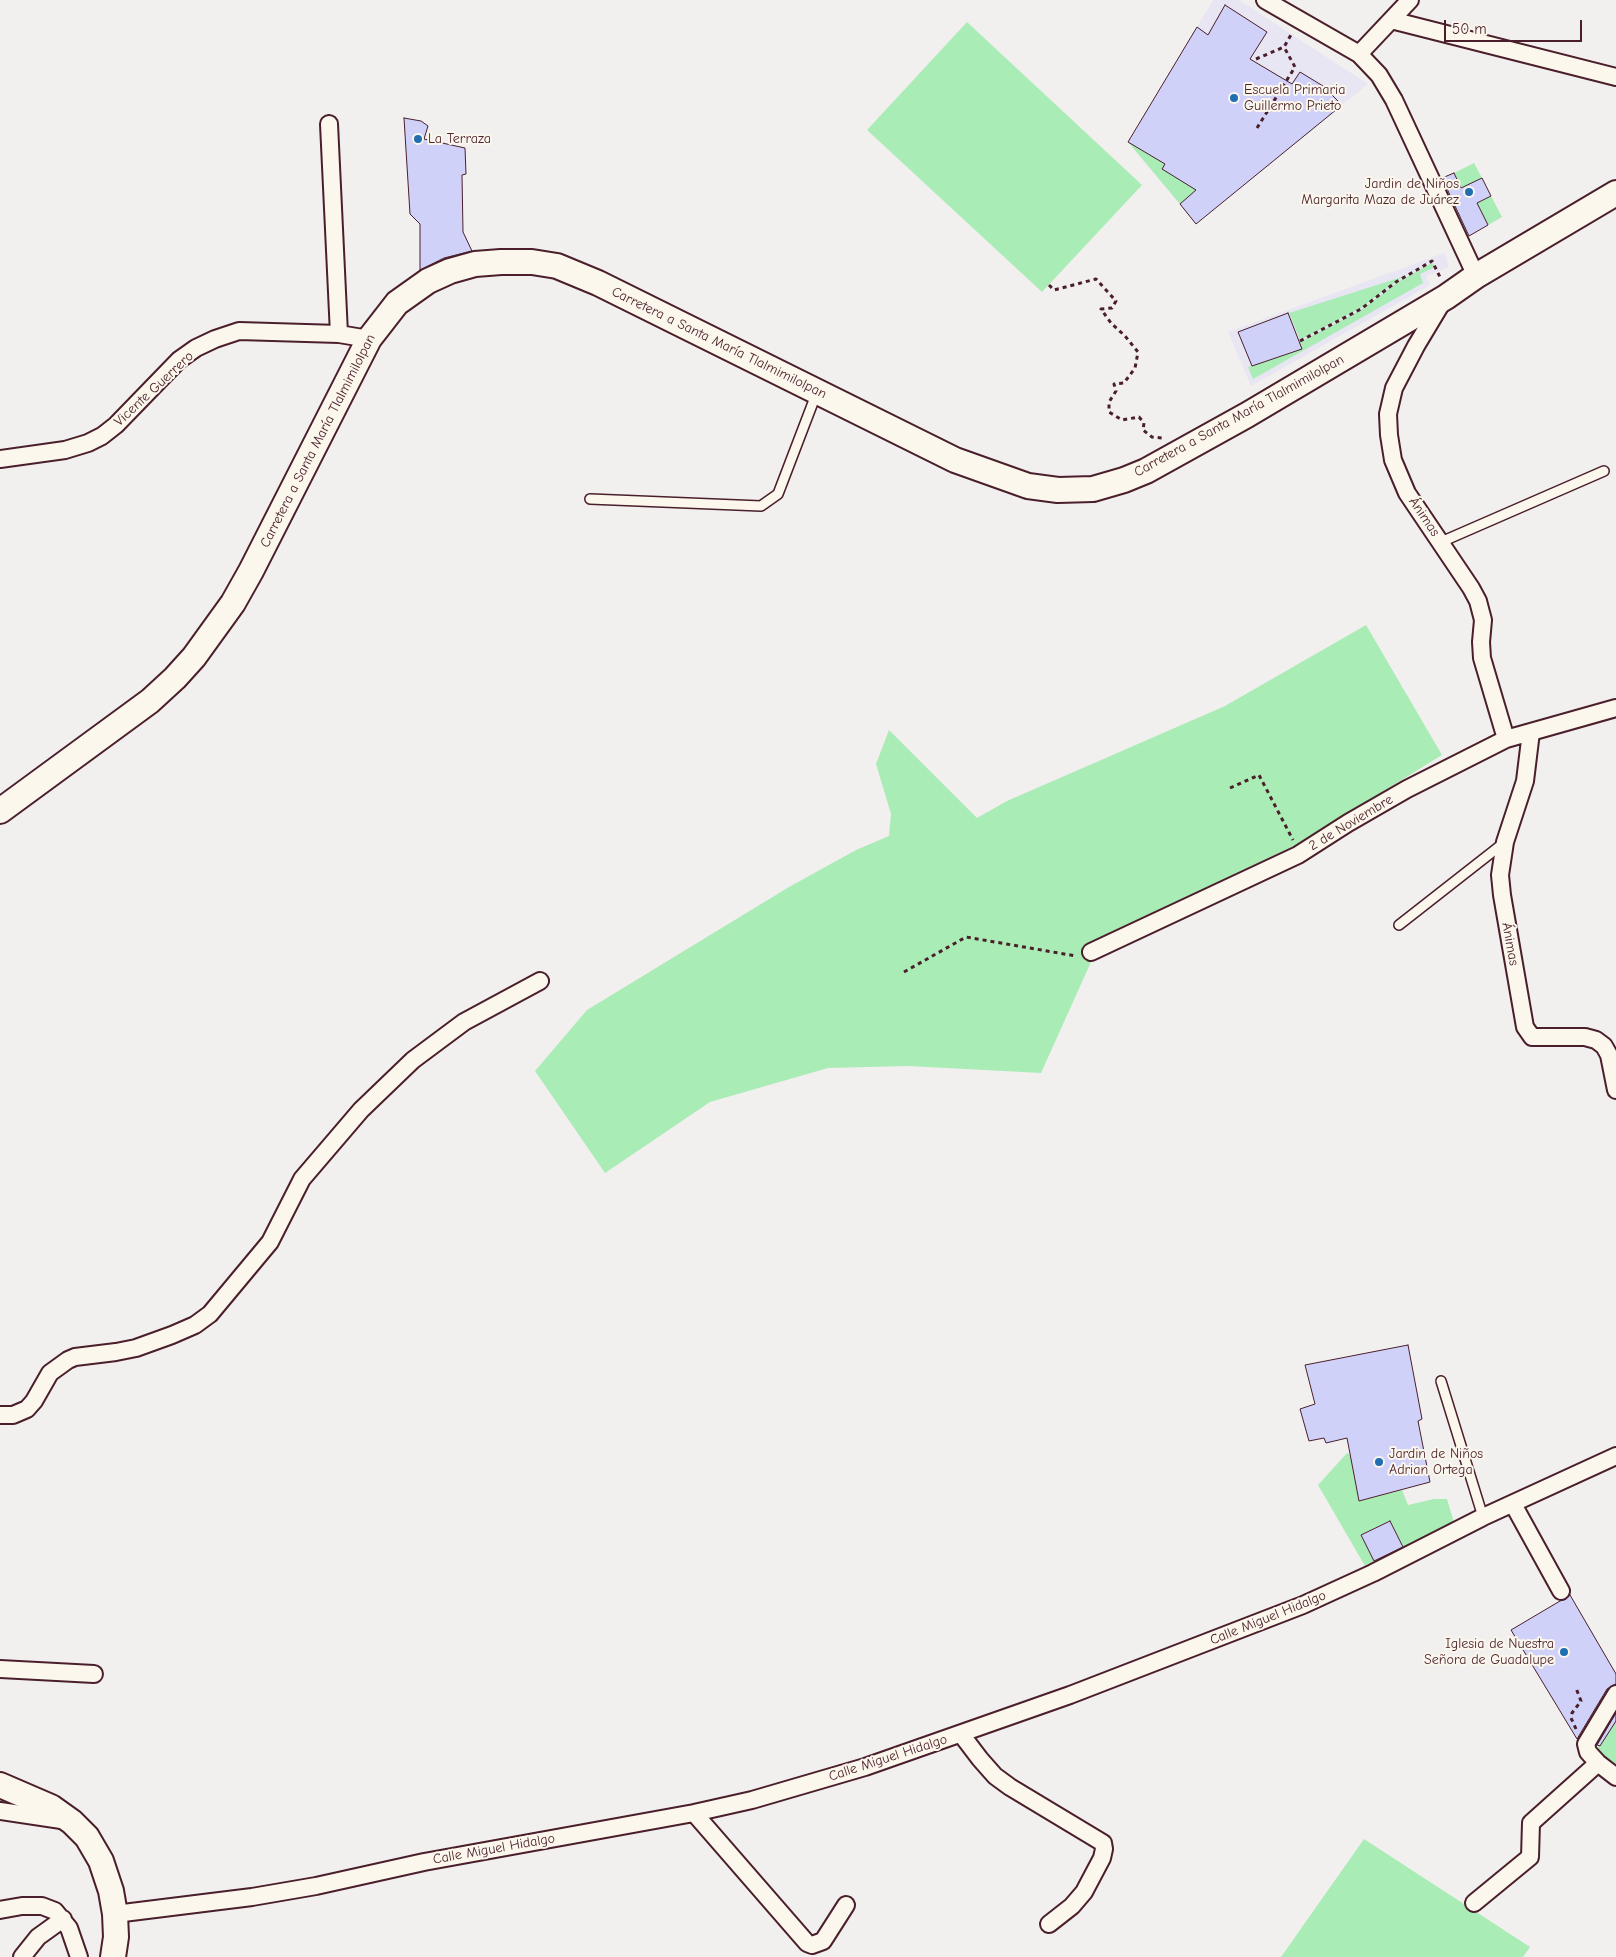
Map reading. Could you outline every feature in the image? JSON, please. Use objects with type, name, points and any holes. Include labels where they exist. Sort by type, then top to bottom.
[{"type":"main road","name":"Carretera a Santa María Tlalmimilolpan","points":[[0,811],[150,702],[194,657],[233,602],[251,571],[369,339],[397,303],[411,292],[450,271],[475,264],[501,262],[532,262],[557,266],[598,283],[955,460],[1028,486],[1058,490],[1093,489],[1146,471],[1247,415],[1616,193]]},
{"type":"main road","points":[[0,1785],[50,1807],[72,1822],[87,1837],[102,1861],[111,1891],[116,1937],[113,1957]]},
{"type":"street","points":[[1265,0],[1360,54],[1379,75],[1394,100],[1476,276]]},
{"type":"street","points":[[1360,54],[1410,0]]},
{"type":"street","points":[[1391,20],[1616,77]]},
{"type":"street","points":[[329,124],[339,334]]},
{"type":"street","name":"Ánimas","points":[[1446,297],[1416,346],[1394,388],[1388,414],[1388,435],[1399,477],[1471,588],[1481,610],[1482,658],[1506,739]]},
{"type":"street","name":"Vicente Guerrero","points":[[0,459],[66,450],[102,436],[179,360],[196,348],[239,331],[339,334],[369,339]]},
{"type":"street","name":"2 de Noviembre","points":[[1091,952],[1298,855],[1407,789],[1506,739],[1616,708]]},
{"type":"street","name":"Ánimas","points":[[1531,732],[1525,781],[1501,860],[1502,895],[1525,1027],[1532,1037],[1585,1037],[1596,1040],[1604,1046],[1609,1055],[1616,1090]]},
{"type":"street","points":[[0,1415],[13,1415],[26,1408],[34,1401],[50,1373],[68,1360],[136,1348],[195,1325],[210,1314],[270,1242],[302,1179],[361,1110],[413,1060],[464,1022],[540,981]]},
{"type":"street","name":"Calle Miguel Hidalgo","points":[[115,1914],[252,1897],[316,1886],[424,1862],[694,1813],[771,1795],[865,1767],[1078,1692],[1303,1605],[1373,1573],[1484,1517],[1616,1456]]},
{"type":"street","points":[[1513,1504],[1561,1591]]},
{"type":"street","points":[[0,1669],[94,1674]]},
{"type":"street","points":[[1474,1903],[1530,1857],[1531,1823],[1591,1753],[1616,1694]]},
{"type":"street","points":[[961,1734],[995,1776],[1010,1787],[1103,1842],[1102,1858],[1084,1892],[1072,1906],[1049,1924]]},
{"type":"street","points":[[1591,1753],[1616,1777]]},
{"type":"street","points":[[0,1810],[72,1822]]},
{"type":"street","points":[[694,1813],[807,1943],[812,1945],[823,1941],[846,1905]]},
{"type":"street","points":[[0,1910],[22,1906],[42,1906],[55,1911],[63,1919],[74,1941],[79,1957]]},
{"type":"street","points":[[22,1957],[38,1937],[63,1919]]},
{"type":"lane","points":[[590,499],[761,506],[778,494],[817,392]]},
{"type":"lane","points":[[1441,542],[1604,471]]},
{"type":"lane","points":[[1399,925],[1505,842]]},
{"type":"lane","points":[[1441,1381],[1484,1517]]},
{"type":"path","points":[[1256,59],[1284,47],[1300,20]]},
{"type":"path","points":[[1257,128],[1295,66],[1284,47]]},
{"type":"path","points":[[1266,103],[1271,106]]},
{"type":"path","points":[[1300,341],[1361,309],[1396,282],[1432,261],[1438,271],[1446,297]]},
{"type":"path","points":[[1049,285],[1054,290],[1096,279],[1116,301],[1112,308],[1101,309],[1111,323],[1138,352],[1135,368],[1124,383],[1114,384],[1116,391],[1109,402],[1109,412],[1122,420],[1139,417],[1144,423],[1143,430],[1152,436],[1163,439],[1177,454]]},
{"type":"path","points":[[1230,788],[1259,775],[1293,839],[1298,855]]},
{"type":"path","points":[[904,972],[966,937],[1082,957],[1091,952]]},
{"type":"path","points":[[1576,1688],[1581,1701],[1572,1713],[1571,1718],[1591,1753]]},
{"type":"shaded area","name":"Escuela Primaria Guillermo Prieto","points":[[1213,0],[1239,0],[1368,84],[1196,224],[1128,142]]},
{"type":"shaded area","points":[[1444,253],[1449,267],[1426,276],[1430,285],[1251,386],[1228,332]]},
{"type":"green space","points":[[967,22],[1142,185],[1042,292],[867,130]]},
{"type":"green space","points":[[1128,142],[1155,158],[1230,155],[1195,192],[1180,204]]},
{"type":"green space","points":[[1474,163],[1482,178],[1461,188],[1454,173]]},
{"type":"green space","points":[[1491,196],[1502,217],[1488,225],[1482,214],[1470,207]]},
{"type":"green space","points":[[1432,263],[1435,267],[1420,274],[1423,283],[1253,379],[1248,367],[1302,349],[1300,342],[1361,310],[1398,282]]},
{"type":"green space","points":[[1402,277],[1361,308],[1300,340],[1289,313]]},
{"type":"green space","points":[[1366,625],[1442,755],[1296,845],[1088,943],[1091,962],[1041,1073],[908,1066],[828,1068],[710,1102],[605,1173],[535,1071],[587,1010],[789,887],[856,850],[889,836],[891,814],[876,764],[889,730],[977,818],[1007,801],[1225,706]]},
{"type":"green space","points":[[1347,1453],[1350,1455],[1359,1501],[1402,1490],[1408,1505],[1434,1499],[1447,1499],[1455,1526],[1404,1548],[1389,1521],[1361,1535],[1374,1561],[1365,1566],[1318,1485]]},
{"type":"green space","points":[[1616,1710],[1616,1767],[1600,1755],[1598,1749],[1600,1734]]},
{"type":"green space","points":[[1364,1839],[1530,1947],[1523,1957],[1281,1957]]},
{"type":"building","name":"Escuela Primaria Guillermo Prieto","points":[[1225,5],[1267,32],[1250,59],[1292,84],[1300,72],[1323,86],[1342,105],[1196,224],[1180,204],[1196,190],[1162,169],[1165,164],[1128,142],[1197,27],[1208,35]]},
{"type":"building","points":[[404,118],[421,121],[428,126],[424,139],[465,148],[466,174],[462,175],[463,232],[472,251],[444,258],[420,270],[420,224],[410,214]]},
{"type":"building","points":[[1454,173],[1461,188],[1482,178],[1491,196],[1477,203],[1488,225],[1469,236],[1442,178]]},
{"type":"building","points":[[1288,313],[1302,349],[1252,366],[1238,332]]},
{"type":"building","points":[[1408,1345],[1422,1419],[1418,1421],[1430,1482],[1359,1501],[1347,1438],[1326,1443],[1324,1438],[1309,1441],[1300,1409],[1315,1404],[1305,1365]]},
{"type":"building","points":[[1390,1521],[1403,1547],[1374,1561],[1361,1535]]},
{"type":"building","name":"Iglesia de Nuestra Señora de Guadalupe","points":[[1570,1595],[1616,1674],[1616,1684],[1607,1689],[1577,1739],[1511,1630]]},
{"type":"building","points":[[1616,1713],[1616,1721],[1600,1746],[1597,1745]]},
{"type":"place","name":"Escuela Primaria Guillermo Prieto","points":[[1234,98]]},
{"type":"place","name":"La Terraza","points":[[418,139]]},
{"type":"place","name":"Jardin de Niños Margarita Maza de Juárez","points":[[1469,192]]},
{"type":"place","name":"Jardin de Niños Adrian Ortega","points":[[1379,1462]]},
{"type":"place","name":"Iglesia de Nuestra Señora de Guadalupe","points":[[1564,1652]]}]
